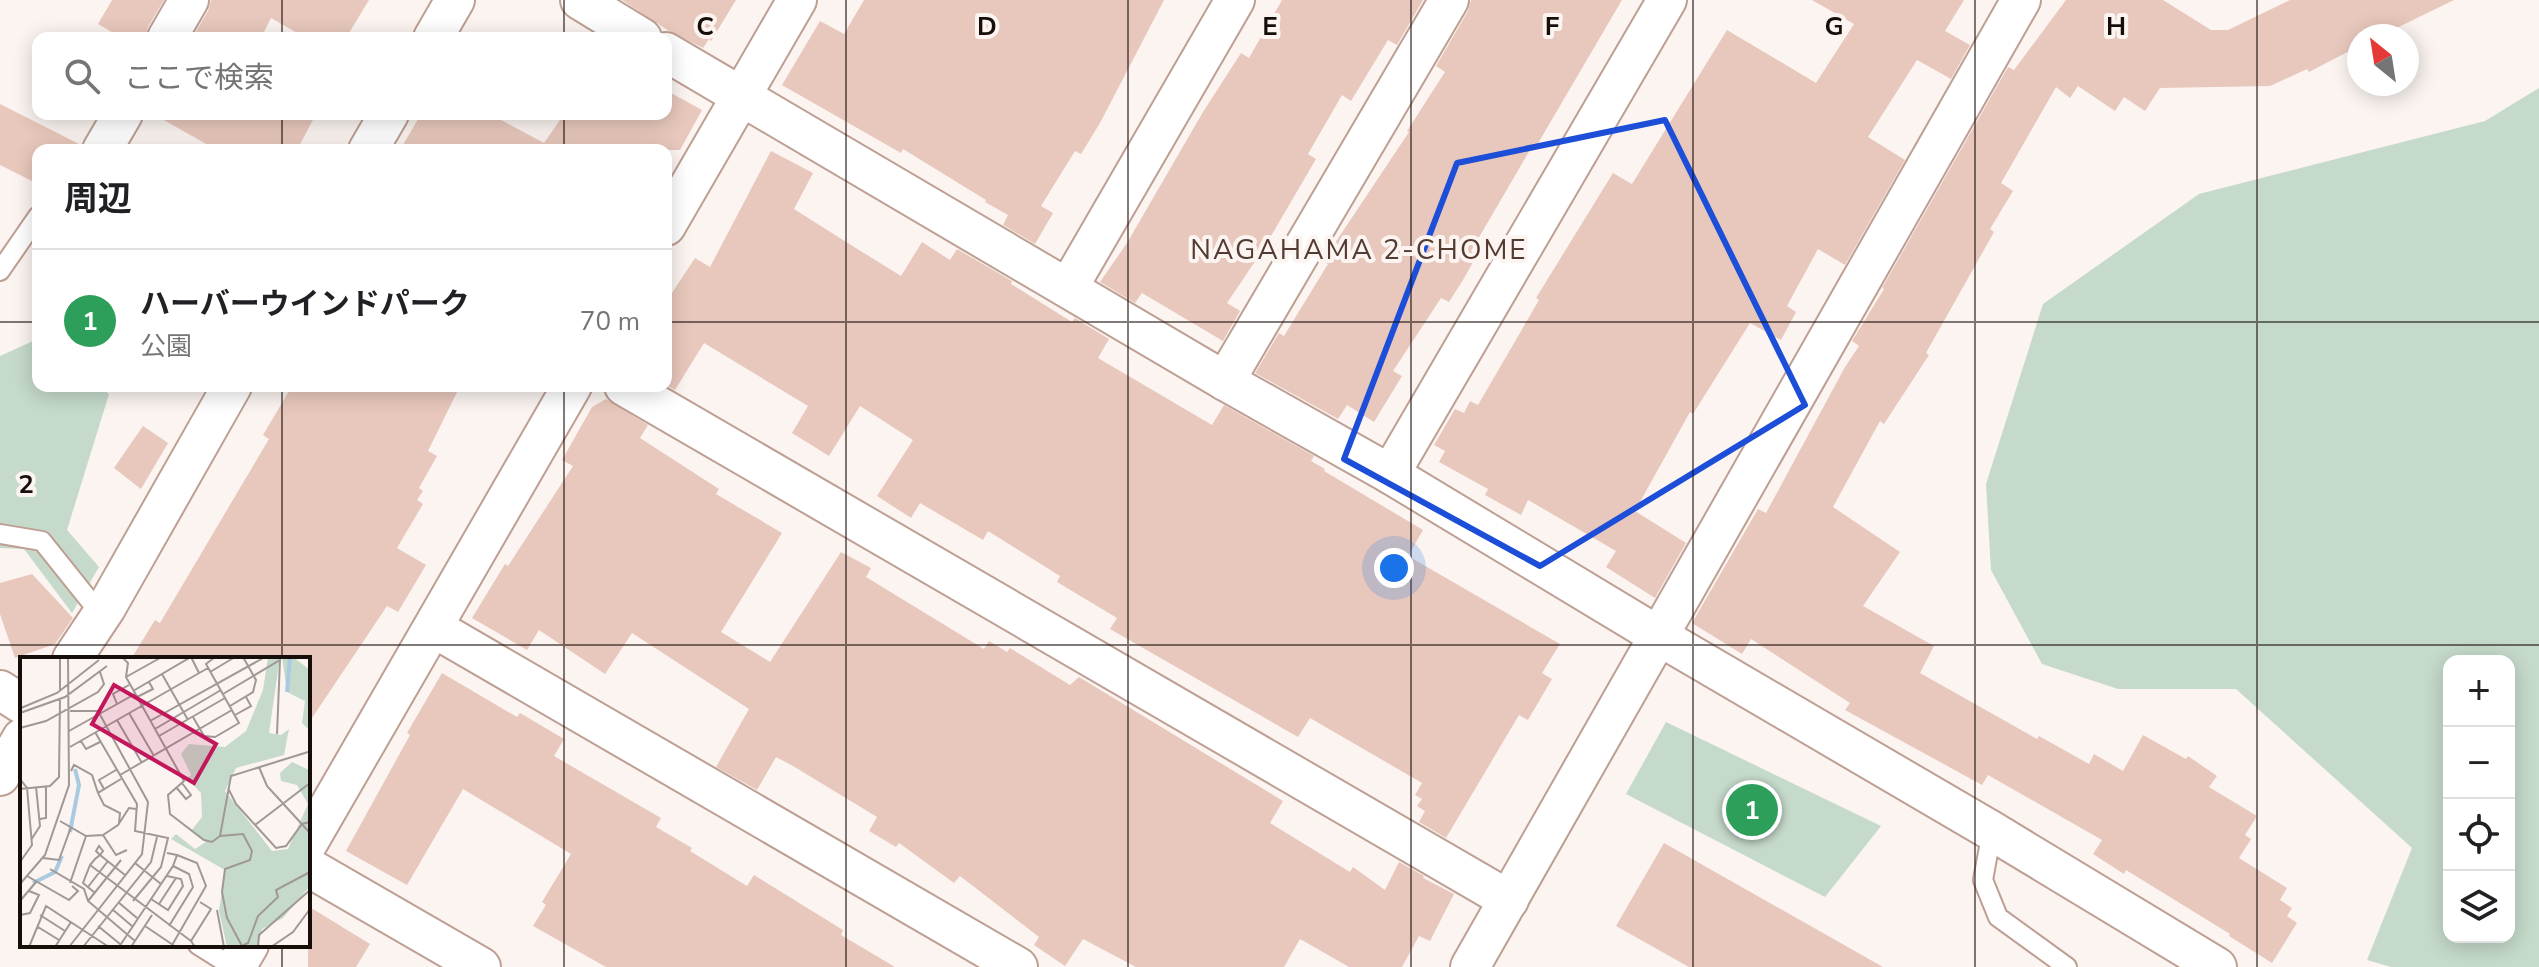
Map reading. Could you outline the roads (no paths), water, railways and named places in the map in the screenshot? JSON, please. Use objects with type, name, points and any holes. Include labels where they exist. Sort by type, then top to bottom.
[{"type":"street","points":[[170,32],[189,0]]},
{"type":"street","points":[[436,32],[455,0]]},
{"type":"street","points":[[580,0],[632,32]]},
{"type":"street","points":[[672,216],[797,0]]},
{"type":"street","points":[[1068,288],[1235,0]]},
{"type":"street","points":[[1225,381],[1449,0]]},
{"type":"street","points":[[1390,474],[1667,0]]},
{"type":"street","points":[[1470,967],[2021,0]]},
{"type":"street","points":[[672,56],[1225,381],[1390,474],[2217,967]]},
{"type":"street","points":[[106,144],[120,120]]},
{"type":"street","points":[[372,144],[386,120]]},
{"type":"street","points":[[73,657],[106,608],[229,392]]},
{"type":"street","points":[[310,840],[569,392]]},
{"type":"street","points":[[634,392],[1509,900]]},
{"type":"street","points":[[434,628],[1018,967]]},
{"type":"street","points":[[0,690],[20,703]]},
{"type":"street","points":[[0,776],[20,741]]},
{"type":"street","points":[[310,868],[481,967]]},
{"type":"street","points":[[235,967],[248,947]]},
{"type":"lane","points":[[0,271],[32,225]]},
{"type":"lane","points":[[0,534],[42,541],[90,601],[106,608]]},
{"type":"lane","points":[[1992,831],[1983,880],[1998,917],[2067,967]]},
{"type":"lane","points":[[201,947],[235,967]]},
{"type":"place","name":"ハーバーウインドパーク","points":[[1752,810]]},
{"type":"district","name":"NAGAHAMA 2-CHOME","points":[[1359,249]]}]
